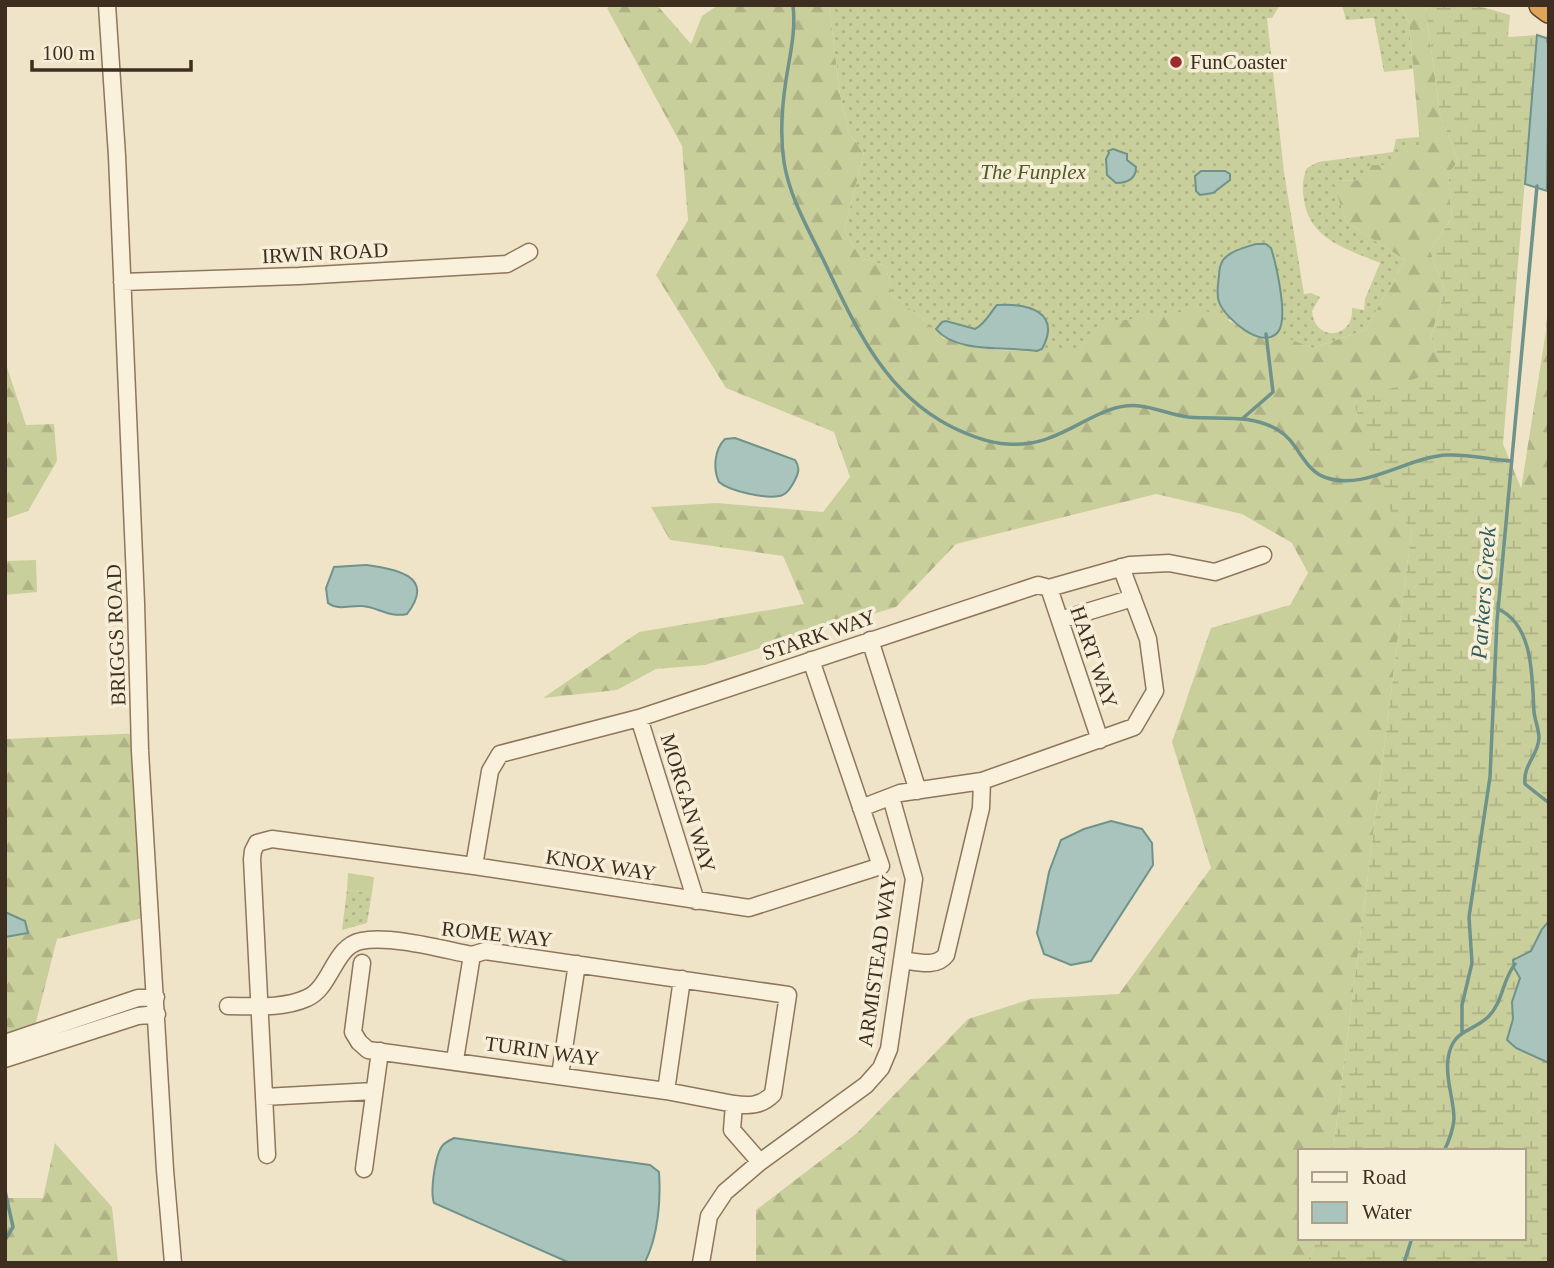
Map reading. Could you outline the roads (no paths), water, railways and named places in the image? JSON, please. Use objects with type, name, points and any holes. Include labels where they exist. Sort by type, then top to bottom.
[{"type":"highway","points":[[1541,5],[1548,7]]},
{"type":"street","name":"BRIGGS ROAD","points":[[107,5],[117,156],[140,751],[173,1263]]},
{"type":"street","name":"IRWIN ROAD","points":[[121,282],[299,276],[507,264],[529,252]]},
{"type":"street","name":"STARK WAY","points":[[474,866],[491,771],[500,754],[639,718],[1038,585],[1049,588],[1121,567],[1169,563],[1215,572],[1263,555]]},
{"type":"street","points":[[861,808],[891,797],[982,781],[1133,727],[1155,691],[1148,639],[1121,567]]},
{"type":"street","name":"HART WAY","points":[[1049,588],[1100,740]]},
{"type":"street","points":[[1060,620],[1133,598]]},
{"type":"street","points":[[870,640],[918,791]]},
{"type":"street","name":"KNOX WAY","points":[[260,1006],[252,859],[257,843],[272,839],[474,866],[749,908],[881,866],[811,660]]},
{"type":"street","name":"MORGAN WAY","points":[[639,718],[696,901]]},
{"type":"street","points":[[902,960],[934,964],[946,955],[981,808],[982,781]]},
{"type":"street","name":"ARMISTEAD WAY","points":[[701,1263],[709,1216],[725,1192],[760,1162],[866,1085],[881,1068],[889,1049],[914,879],[891,797]]},
{"type":"street","name":"ROME WAY","points":[[228,1006],[284,1004],[310,998],[327,978],[341,954],[358,941],[385,940],[472,954],[485,951],[788,995]]},
{"type":"street","points":[[455,1060],[472,954]]},
{"type":"street","name":"TURIN WAY","points":[[362,963],[353,1032],[359,1042],[368,1049],[560,1075],[753,1106],[766,1101],[773,1094],[788,995]]},
{"type":"street","points":[[560,1075],[577,964]]},
{"type":"street","points":[[666,1091],[682,979]]},
{"type":"street","points":[[5,1043],[138,998],[156,997]]},
{"type":"street","points":[[260,1006],[267,1155]]},
{"type":"street","points":[[5,1059],[138,1016],[157,1014]]},
{"type":"street","points":[[364,1169],[380,1051]]},
{"type":"street","points":[[264,1097],[374,1091]]},
{"type":"street","points":[[734,1104],[732,1130],[760,1162]]},
{"type":"water","points":[[1537,35],[1549,39],[1547,191],[1525,184]]},
{"type":"water","points":[[1113,149],[1127,154],[1127,160],[1136,167],[1133,177],[1127,181],[1116,183],[1107,175],[1106,159],[1108,151]]},
{"type":"water","points":[[1201,171],[1225,171],[1230,174],[1230,180],[1213,193],[1200,195],[1196,191],[1195,176]]},
{"type":"water","points":[[1256,244],[1266,244],[1271,248],[1282,316],[1278,332],[1263,338],[1236,324],[1218,299],[1219,272],[1223,260],[1234,252]]},
{"type":"water","points":[[997,305],[1020,306],[1039,312],[1048,326],[1042,349],[1037,351],[969,346],[945,337],[936,329],[946,321],[975,329]]},
{"type":"water","points":[[735,438],[795,460],[798,472],[787,492],[773,497],[757,495],[719,482],[715,466],[721,443],[725,439]]},
{"type":"water","points":[[366,565],[399,572],[415,582],[415,601],[407,614],[395,615],[362,606],[336,607],[328,603],[326,588],[334,567]]},
{"type":"water","points":[[1111,821],[1142,829],[1152,843],[1153,865],[1091,961],[1071,965],[1044,954],[1037,933],[1049,872],[1061,840],[1084,829]]},
{"type":"water","points":[[5,912],[25,921],[28,933],[5,937]]},
{"type":"water","points":[[1549,921],[1549,1063],[1516,1048],[1507,1040],[1513,1019],[1512,1002],[1520,978],[1513,960],[1531,951]]},
{"type":"water","points":[[454,1138],[650,1165],[659,1172],[658,1218],[645,1262],[570,1263],[434,1203],[433,1182],[438,1156],[443,1145]]},
{"type":"waterway","points":[[793,5],[793,34],[782,131],[784,162],[790,187],[846,306],[872,353],[888,375],[926,411],[971,435],[992,442],[1012,444],[1044,440],[1105,412],[1128,406],[1146,407],[1188,417],[1245,419],[1278,430],[1312,469],[1327,478],[1342,481],[1372,477],[1418,461],[1448,455],[1512,461]]},
{"type":"waterway","name":"Parkers Creek","points":[[1548,42],[1549,31]]},
{"type":"waterway","name":"Parkers Creek","points":[[1462,1033],[1462,1005],[1472,963],[1469,917],[1490,777],[1497,621],[1537,186]]},
{"type":"waterway","points":[[1242,419],[1273,392],[1266,334]]},
{"type":"waterway","points":[[1498,609],[1519,627],[1529,654],[1539,738],[1526,771],[1525,784],[1549,803]]},
{"type":"waterway","name":"Parkers Creek","points":[[1445,1149],[1454,1119],[1448,1074],[1450,1049],[1458,1037],[1482,1022],[1493,1011],[1515,964]]},
{"type":"waterway","points":[[5,1191],[13,1227],[5,1240]]},
{"type":"waterway","name":"Parkers Creek","points":[[1404,1263],[1411,1240]]},
{"type":"place","name":"FunCoaster","points":[[1176,62]]},
{"type":"park label","name":"The Funplex","points":[[1033,172]]}]
